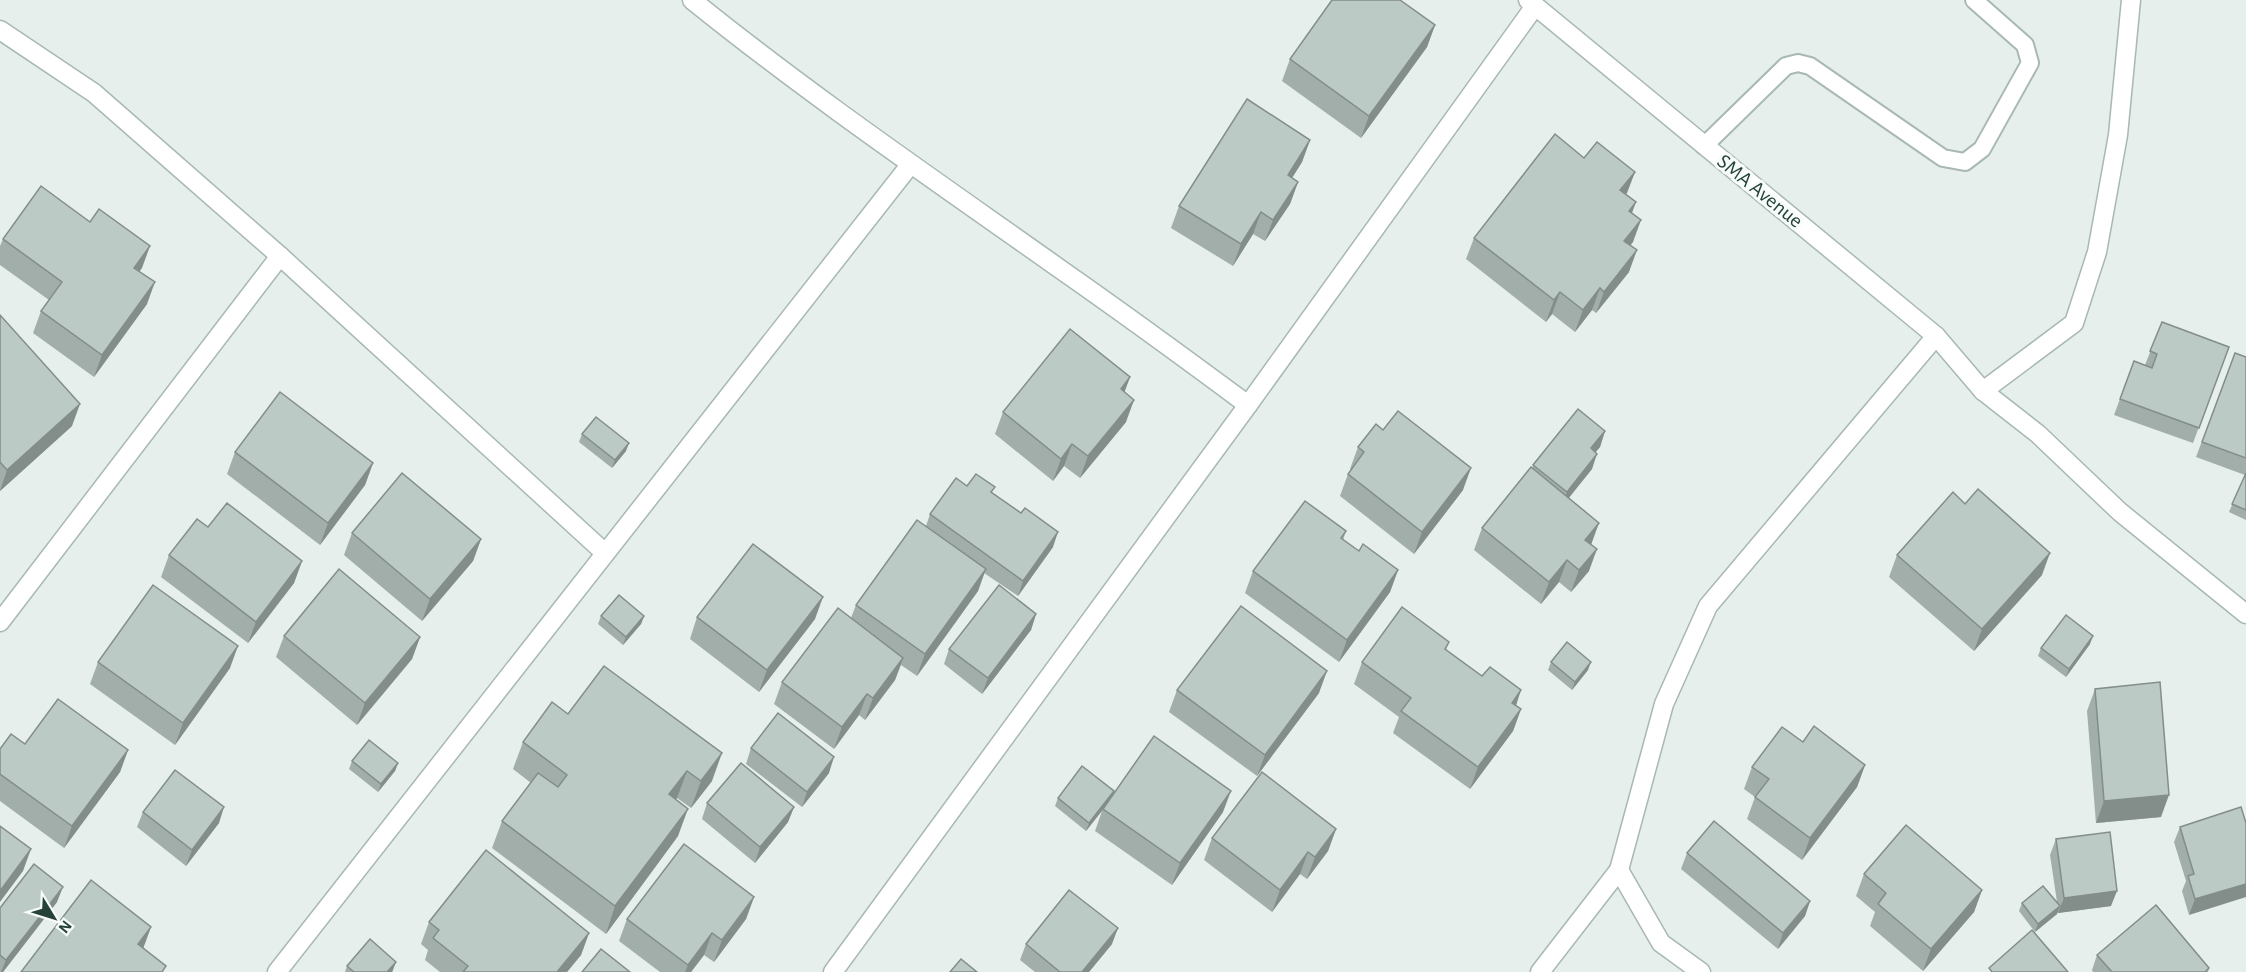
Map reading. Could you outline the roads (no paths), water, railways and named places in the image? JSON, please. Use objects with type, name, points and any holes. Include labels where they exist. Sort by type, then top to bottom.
[{"type":"street","points":[[692,0],[753,49],[910,165],[1060,268],[1248,405]]},
{"type":"street","points":[[1983,391],[2074,323],[2097,252],[2118,135],[2131,0]]},
{"type":"street","points":[[833,972],[1248,405],[1532,3]]},
{"type":"street","name":"SMA Avenue","points":[[1532,3],[1936,336],[1983,391],[2038,434],[2120,512],[2246,614]]},
{"type":"street","points":[[0,30],[94,93],[280,256],[605,553]]},
{"type":"street","points":[[277,972],[910,165]]},
{"type":"street","points":[[0,622],[280,256]]},
{"type":"street","points":[[1540,972],[1619,870],[1664,704],[1707,606],[1936,336]]},
{"type":"street","points":[[1619,870],[1662,943],[1701,972]]},
{"type":"lane","points":[[1704,146],[1786,66],[1798,63],[1810,66],[1943,158],[1965,162],[1982,149],[2030,63],[2025,45],[1974,0]]}]
